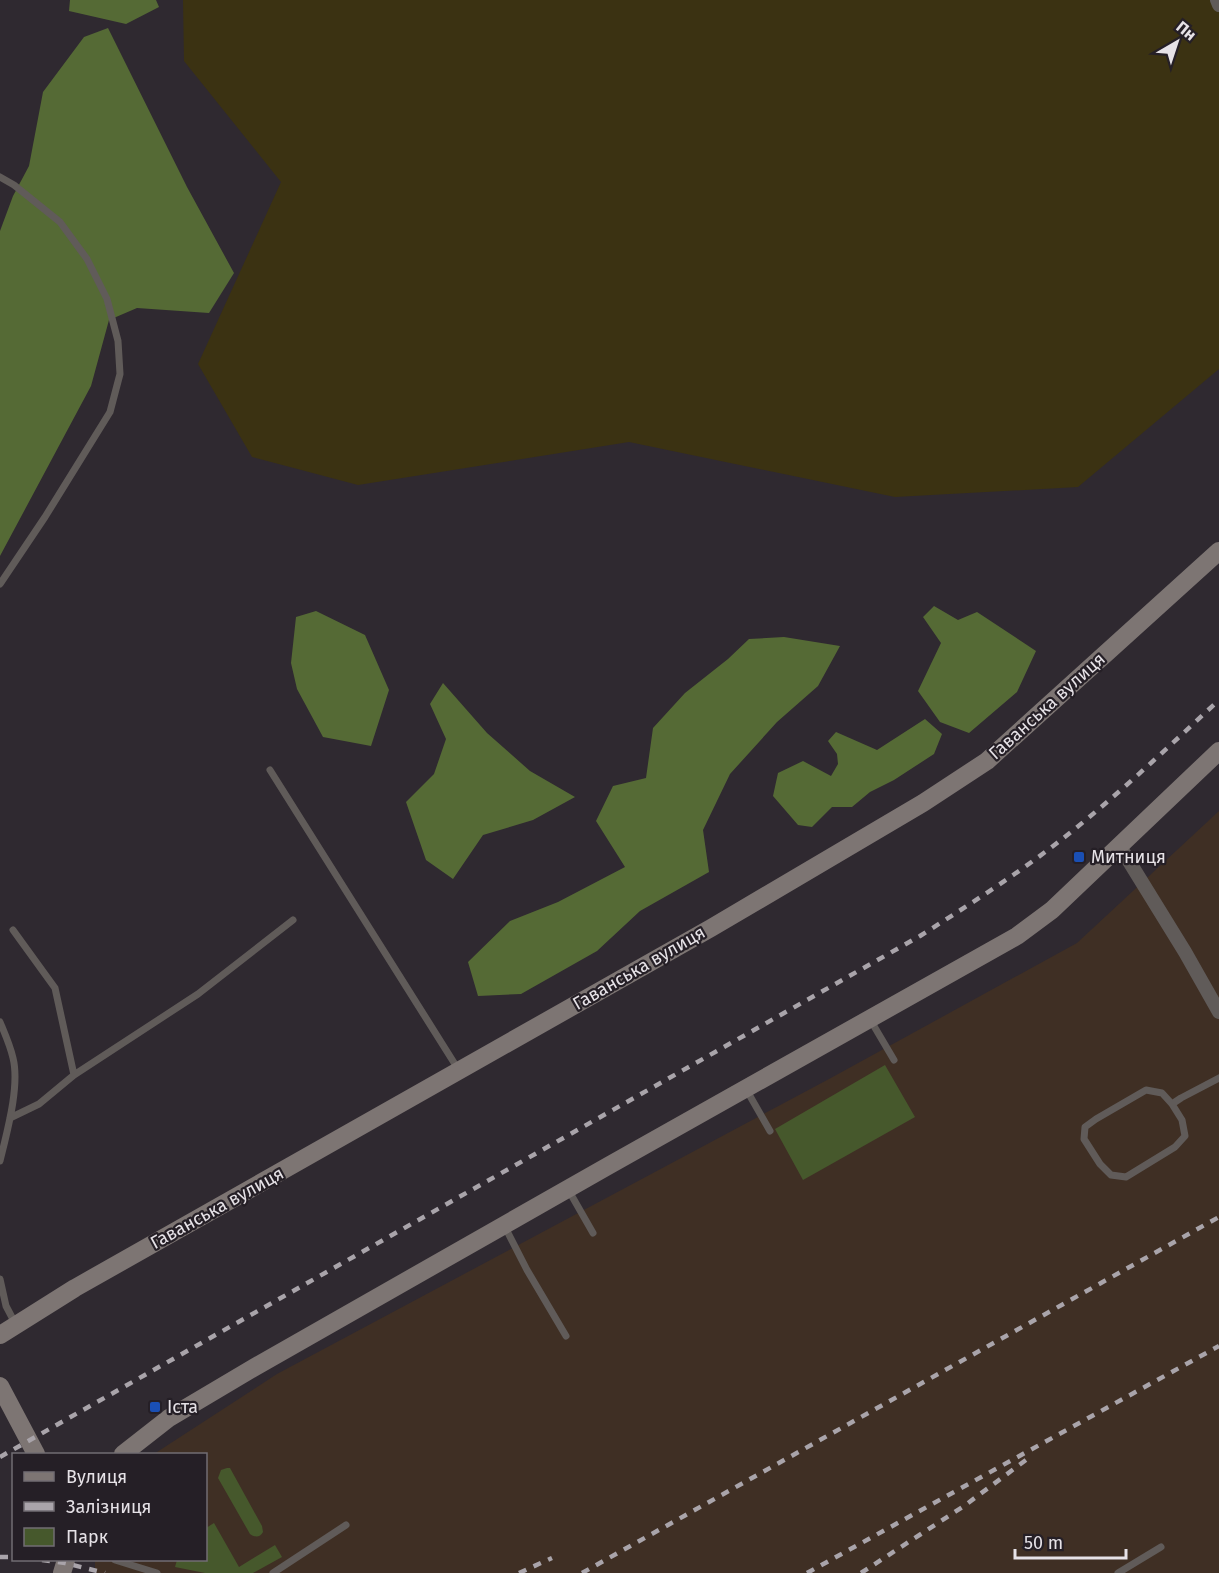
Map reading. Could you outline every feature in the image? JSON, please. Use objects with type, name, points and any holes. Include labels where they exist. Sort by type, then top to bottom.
[{"type":"main road","name":"Гаванська вулиця","points":[[0,1335],[75,1288],[711,928],[923,803],[987,760],[1219,551]]},
{"type":"main road","points":[[125,1453],[169,1418],[255,1367],[1017,936],[1052,910],[1219,751]]},
{"type":"main road","points":[[0,1386],[35,1453]]},
{"type":"street","points":[[1217,0],[1219,5]]},
{"type":"street","points":[[1119,845],[1219,1012]]},
{"type":"lane","points":[[0,177],[14,185],[60,222],[87,259],[107,299],[118,341],[120,374],[110,412],[0,585]]},
{"type":"lane","points":[[270,770],[459,1071]]},
{"type":"lane","points":[[10,1118],[39,1104],[74,1075],[198,994],[293,920]]},
{"type":"lane","points":[[13,930],[55,988],[74,1075]]},
{"type":"lane","points":[[870,1019],[894,1060]]},
{"type":"lane","points":[[0,1022],[14,1059],[16,1077],[0,1161]]},
{"type":"lane","points":[[1172,1104],[1219,1078]]},
{"type":"lane","points":[[746,1089],[770,1131]]},
{"type":"lane","points":[[1146,1090],[1162,1093],[1172,1104],[1182,1120],[1185,1136],[1175,1147],[1126,1177],[1111,1175],[1100,1164],[1084,1139],[1085,1126],[1146,1090]]},
{"type":"lane","points":[[568,1189],[593,1233]]},
{"type":"lane","points":[[504,1225],[527,1270],[566,1336]]},
{"type":"lane","points":[[0,1280],[6,1306],[16,1325]]},
{"type":"lane","points":[[273,1573],[346,1525]]},
{"type":"lane","points":[[1118,1573],[1161,1547]]},
{"type":"lane","points":[[118,1561],[157,1573]]},
{"type":"shaded area","points":[[1219,811],[1219,1573],[95,1573],[95,1561],[207,1561],[207,1453],[156,1453],[277,1374],[829,1079],[1077,943]]},
{"type":"green space","points":[[70,0],[156,0],[159,7],[126,24],[69,11]]},
{"type":"green space","points":[[108,28],[187,187],[234,273],[209,313],[137,308],[109,320],[91,386],[0,556],[0,231],[13,196],[29,166],[43,92],[84,37]]},
{"type":"green space","points":[[934,606],[958,620],[977,612],[1036,651],[1017,692],[969,733],[940,722],[918,691],[941,643],[923,617]]},
{"type":"green space","points":[[316,611],[365,635],[389,690],[371,746],[323,737],[297,689],[291,663],[296,617]]},
{"type":"green space","points":[[784,637],[840,646],[818,686],[777,722],[730,774],[703,830],[709,872],[640,911],[597,951],[521,994],[478,996],[468,962],[510,921],[558,902],[625,867],[596,821],[613,786],[646,778],[653,728],[685,693],[749,639]]},
{"type":"green space","points":[[443,683],[487,733],[530,771],[575,797],[533,820],[483,835],[453,879],[426,860],[406,802],[434,774],[446,739],[430,704]]},
{"type":"green space","points":[[925,719],[942,734],[934,754],[894,780],[870,792],[852,807],[832,807],[812,827],[798,825],[773,796],[778,773],[803,761],[831,776],[838,764],[837,754],[828,741],[836,732],[877,750]]},
{"type":"green space","points":[[885,1065],[915,1117],[803,1180],[775,1129]]},
{"type":"green space","points":[[230,1468],[262,1526],[263,1532],[259,1536],[250,1534],[218,1478],[221,1470]]},
{"type":"green space","points":[[214,1523],[239,1567],[275,1545],[282,1557],[253,1573],[205,1573],[175,1567],[177,1561],[207,1561],[207,1527]]},
{"type":"sand","points":[[183,0],[1219,0],[1219,369],[1078,487],[895,497],[629,442],[358,485],[252,457],[198,364],[281,182],[184,61]]},
{"type":"railway","points":[[0,1457],[920,936],[1057,843],[1119,791],[1219,700]]},
{"type":"railway","points":[[582,1573],[1219,1217]]},
{"type":"railway","points":[[807,1573],[1219,1346]]},
{"type":"railway","points":[[861,1573],[964,1506],[1030,1457]]},
{"type":"railway","points":[[0,1557],[12,1557]]},
{"type":"railway","points":[[519,1573],[552,1558]]},
{"type":"railway","points":[[50,1561],[105,1573]]},
{"type":"place","name":"Митниця","points":[[1079,857]]},
{"type":"place","name":"Іста","points":[[155,1407]]}]
